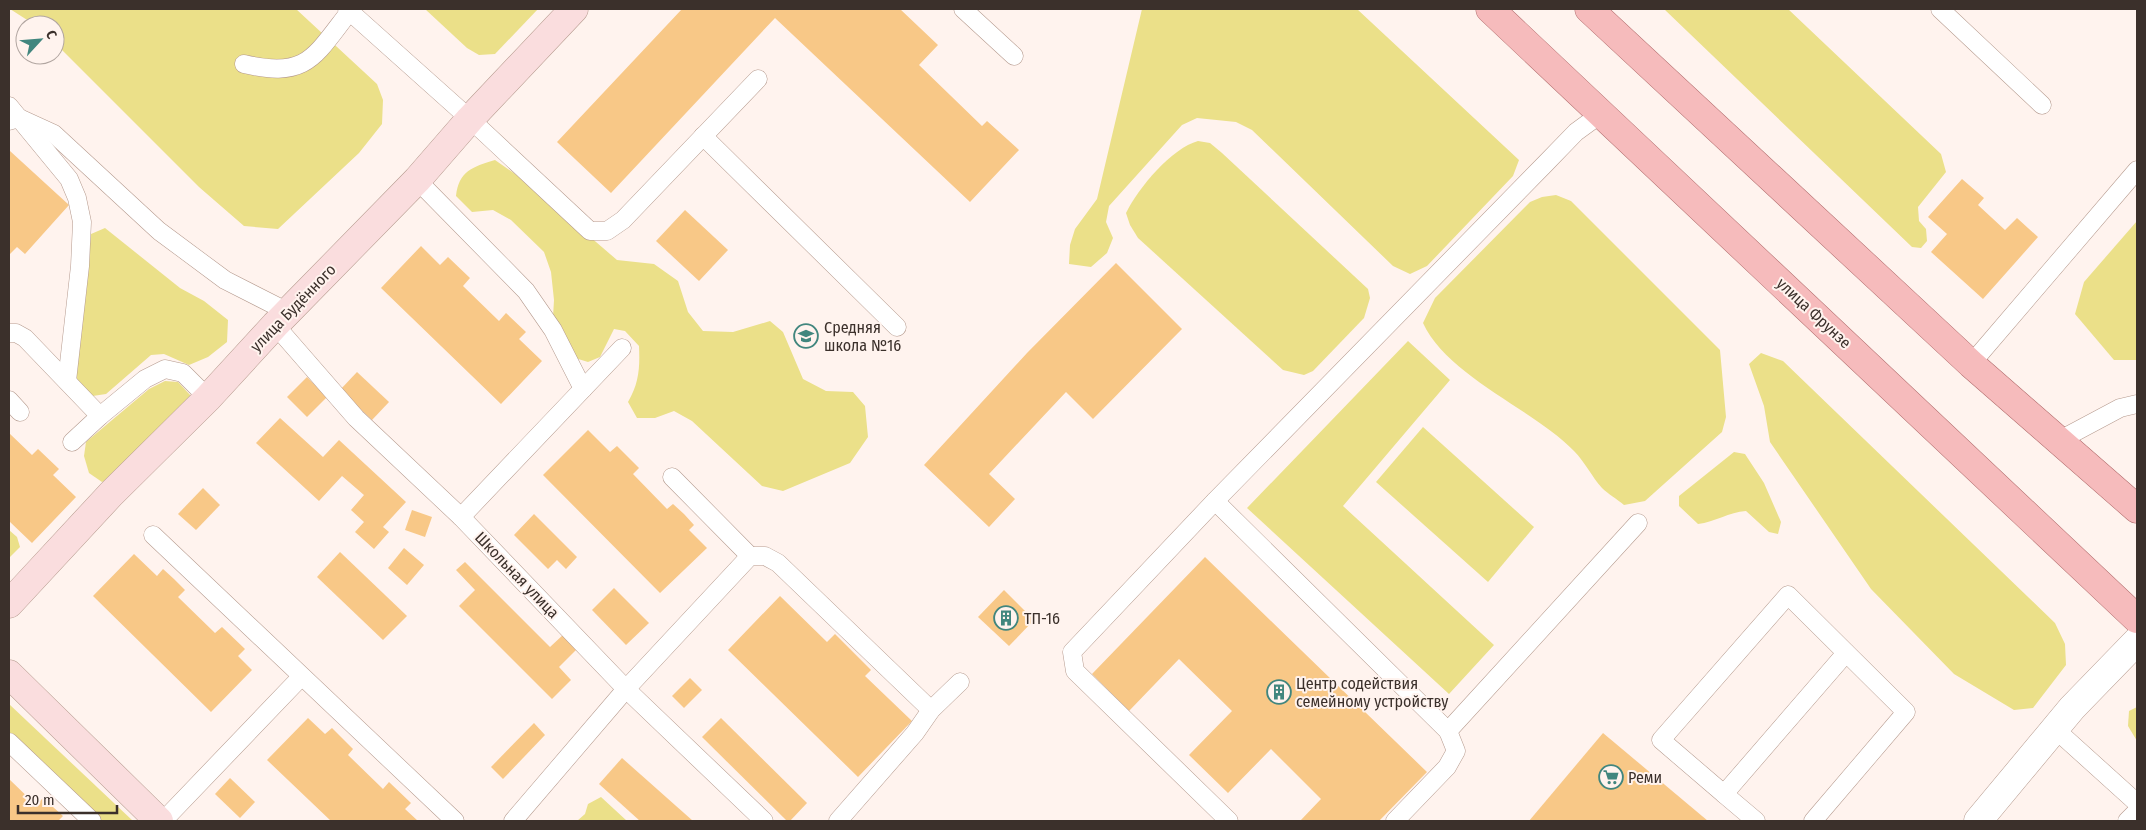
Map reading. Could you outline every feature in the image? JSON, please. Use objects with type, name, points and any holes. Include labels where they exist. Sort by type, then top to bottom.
[{"type":"main road","name":"улица Будённого","points":[[9,604],[111,494],[208,398],[281,318],[417,180],[470,119],[574,9]]},
{"type":"main road","name":"улица Фрунзе","points":[[1490,9],[2137,618]]},
{"type":"main road","points":[[1589,9],[1971,364],[2028,416],[2060,440],[2137,509]]},
{"type":"main road","points":[[9,674],[159,821]]},
{"type":"street","points":[[1978,821],[2056,729],[2137,640]]},
{"type":"lane","points":[[963,9],[1014,56]]},
{"type":"lane","points":[[1940,9],[2042,105]]},
{"type":"lane","points":[[244,64],[263,68],[288,69],[308,62],[349,10],[590,231],[607,231],[623,220],[758,79]]},
{"type":"lane","points":[[1229,821],[1075,671],[1072,652],[1215,501],[1544,164],[1576,132],[1602,113]]},
{"type":"lane","points":[[12,115],[54,134],[159,231],[224,280],[281,318]]},
{"type":"lane","points":[[12,115],[69,179],[77,198],[82,222],[79,275],[66,381]]},
{"type":"lane","points":[[703,136],[896,328]]},
{"type":"lane","points":[[1971,364],[2137,170]]},
{"type":"lane","points":[[417,180],[526,291],[553,330],[583,389]]},
{"type":"lane","name":"Школьная улица","points":[[281,318],[356,418],[461,516],[626,689],[764,821]]},
{"type":"lane","points":[[9,333],[16,333],[25,338],[100,416]]},
{"type":"lane","points":[[461,516],[622,348]]},
{"type":"lane","points":[[72,442],[145,379],[166,368],[183,373],[208,398]]},
{"type":"lane","points":[[2060,440],[2120,408],[2137,404]]},
{"type":"lane","points":[[672,477],[750,556],[765,556],[778,564],[931,710]]},
{"type":"lane","points":[[1215,501],[1448,731],[1456,751],[1448,767],[1395,821]]},
{"type":"lane","points":[[1448,731],[1638,523]]},
{"type":"lane","points":[[153,535],[455,821]]},
{"type":"lane","points":[[513,821],[626,689],[750,556]]},
{"type":"lane","points":[[1756,821],[1661,740],[1788,595],[1906,712],[1813,821]]},
{"type":"lane","points":[[1724,794],[1846,653]]},
{"type":"lane","points":[[163,821],[301,677]]},
{"type":"lane","points":[[838,821],[915,733],[931,710],[960,682]]},
{"type":"lane","points":[[2056,729],[2137,803]]},
{"type":"lane","points":[[9,742],[92,821]]},
{"type":"lane","points":[[2127,821],[2137,811]]},
{"type":"shaded area","points":[[10,9],[296,9],[377,84],[383,100],[382,124],[359,153],[278,229],[244,226],[199,187],[65,53],[65,15],[19,15]]},
{"type":"shaded area","points":[[425,9],[538,9],[495,54],[479,55],[467,48]]},
{"type":"shaded area","points":[[1142,9],[1357,9],[1519,160],[1513,176],[1427,266],[1410,274],[1393,266],[1252,130],[1236,122],[1197,118],[1182,125],[1109,206],[1106,222],[1113,238],[1107,253],[1091,267],[1069,264],[1070,245],[1075,229],[1097,199]]},
{"type":"shaded area","points":[[1664,9],[1788,9],[1941,154],[1946,172],[1918,207],[1919,221],[1926,229],[1927,241],[1921,248],[1912,247]]},
{"type":"shaded area","points":[[1198,141],[1210,143],[1222,153],[1368,289],[1370,298],[1364,318],[1313,371],[1304,375],[1283,370],[1138,238],[1130,225],[1126,213],[1147,181],[1177,152]]},
{"type":"shaded area","points":[[495,160],[525,181],[617,260],[654,264],[678,281],[688,312],[703,331],[733,332],[770,321],[783,332],[803,379],[826,391],[853,392],[865,406],[868,437],[850,463],[783,491],[762,486],[692,421],[674,411],[655,418],[637,418],[628,402],[638,375],[639,346],[625,331],[614,329],[600,357],[588,362],[575,358],[553,317],[554,300],[551,272],[544,252],[511,220],[493,210],[472,212],[456,196],[460,181],[468,171]]},
{"type":"shaded area","points":[[1556,195],[1571,201],[1720,350],[1726,417],[1722,432],[1645,501],[1624,505],[1602,488],[1574,451],[1557,436],[1471,376],[1435,342],[1423,323],[1435,298],[1530,202],[1542,197]]},
{"type":"shaded area","points":[[2137,221],[2137,360],[2114,360],[2075,314],[2084,282]]},
{"type":"shaded area","points":[[105,228],[180,288],[204,301],[228,320],[227,342],[208,357],[189,365],[164,354],[151,355],[106,394],[86,397],[76,381],[91,234]]},
{"type":"shaded area","points":[[1408,341],[1450,380],[1343,506],[1494,645],[1449,694],[1247,508]]},
{"type":"shaded area","points":[[1761,353],[1783,361],[2055,623],[2065,644],[2066,665],[2033,708],[2014,710],[1954,674],[1871,589],[1770,442],[1764,406],[1749,364]]},
{"type":"shaded area","points":[[165,381],[178,382],[192,397],[123,474],[102,482],[89,473],[84,456],[86,442],[149,389]]},
{"type":"shaded area","points":[[1423,427],[1534,527],[1488,582],[1376,482]]},
{"type":"shaded area","points":[[1734,452],[1745,454],[1764,483],[1781,522],[1778,534],[1769,532],[1746,511],[1698,524],[1679,506],[1679,496]]},
{"type":"shaded area","points":[[9,530],[17,537],[20,547],[9,558]]},
{"type":"shaded area","points":[[9,704],[133,821],[97,821],[9,737]]},
{"type":"shaded area","points":[[2137,707],[2137,741],[2128,726],[2129,711]]},
{"type":"shaded area","points":[[601,797],[627,821],[577,821],[585,814],[588,804]]},
{"type":"building","points":[[682,9],[900,9],[938,45],[919,65],[982,126],[987,121],[1019,150],[970,202],[775,18],[611,193],[557,142]]},
{"type":"building","points":[[10,151],[69,205],[25,254],[17,247],[9,255]]},
{"type":"building","points":[[1962,179],[1984,198],[1978,205],[2005,230],[2017,218],[2038,237],[1983,299],[1931,252],[1947,234],[1928,217]]},
{"type":"building","points":[[685,210],[728,250],[699,281],[656,241]]},
{"type":"building","points":[[421,246],[440,265],[448,257],[470,278],[463,286],[499,321],[506,313],[526,332],[519,339],[542,361],[501,404],[381,288]]},
{"type":"building","points":[[1116,263],[1182,329],[1093,419],[1066,392],[989,474],[1015,499],[989,527],[924,465],[1027,353]]},
{"type":"building","points":[[357,372],[389,402],[372,420],[340,390]]},
{"type":"building","points":[[307,377],[327,397],[307,417],[287,397]]},
{"type":"building","points":[[280,418],[323,457],[339,440],[406,502],[383,527],[389,532],[374,549],[355,532],[364,522],[351,510],[364,495],[342,476],[319,501],[256,443]]},
{"type":"building","points":[[588,430],[610,452],[617,446],[639,468],[633,474],[667,509],[673,504],[684,514],[694,525],[689,530],[707,548],[660,593],[543,475]]},
{"type":"building","points":[[9,433],[32,455],[38,449],[59,469],[53,475],[76,497],[32,543],[9,521]]},
{"type":"building","points":[[203,488],[220,505],[196,530],[178,514]]},
{"type":"building","points":[[412,510],[432,517],[425,537],[405,530]]},
{"type":"building","points":[[534,514],[577,557],[566,569],[557,560],[548,569],[514,535]]},
{"type":"building","points":[[404,548],[424,565],[407,585],[388,568]]},
{"type":"building","points":[[340,552],[407,616],[383,640],[317,577]]},
{"type":"building","points":[[134,554],[157,576],[163,569],[185,590],[178,597],[215,633],[222,627],[245,649],[238,656],[252,670],[211,712],[93,596]]},
{"type":"building","name":"Центр содействия семейному устройству","points":[[1205,557],[1427,772],[1379,821],[1300,821],[1321,799],[1271,749],[1228,793],[1189,755],[1232,711],[1179,659],[1129,711],[1092,674]]},
{"type":"building","points":[[465,562],[550,647],[564,634],[578,648],[559,667],[571,680],[552,699],[459,606],[475,590],[456,570]]},
{"type":"building","points":[[614,588],[649,623],[626,645],[592,610]]},
{"type":"building","name":"ТП-16","points":[[1004,590],[1034,620],[1009,646],[978,617]]},
{"type":"building","points":[[780,596],[827,642],[835,634],[871,670],[865,676],[912,721],[858,777],[728,650]]},
{"type":"building","points":[[690,678],[702,690],[684,708],[672,696]]},
{"type":"building","points":[[308,718],[325,734],[332,728],[353,749],[348,755],[383,789],[389,782],[411,803],[405,809],[418,821],[331,821],[267,760]]},
{"type":"building","points":[[721,718],[807,803],[790,821],[787,821],[702,737]]},
{"type":"building","points":[[534,723],[545,735],[503,779],[491,767]]},
{"type":"building","name":"Реми","points":[[1603,733],[1708,821],[1529,821]]},
{"type":"building","points":[[622,758],[693,821],[640,821],[599,784]]},
{"type":"building","points":[[230,778],[255,802],[240,818],[215,794]]},
{"type":"building","points":[[9,779],[36,805],[43,798],[63,816],[58,821],[9,821]]},
{"type":"place","name":"Средняя школа №16","points":[[806,336]]},
{"type":"place","name":"ТП-16","points":[[1006,618]]},
{"type":"place","name":"Центр содействия семейному устройству","points":[[1279,692]]},
{"type":"place","name":"Реми","points":[[1611,777]]}]
